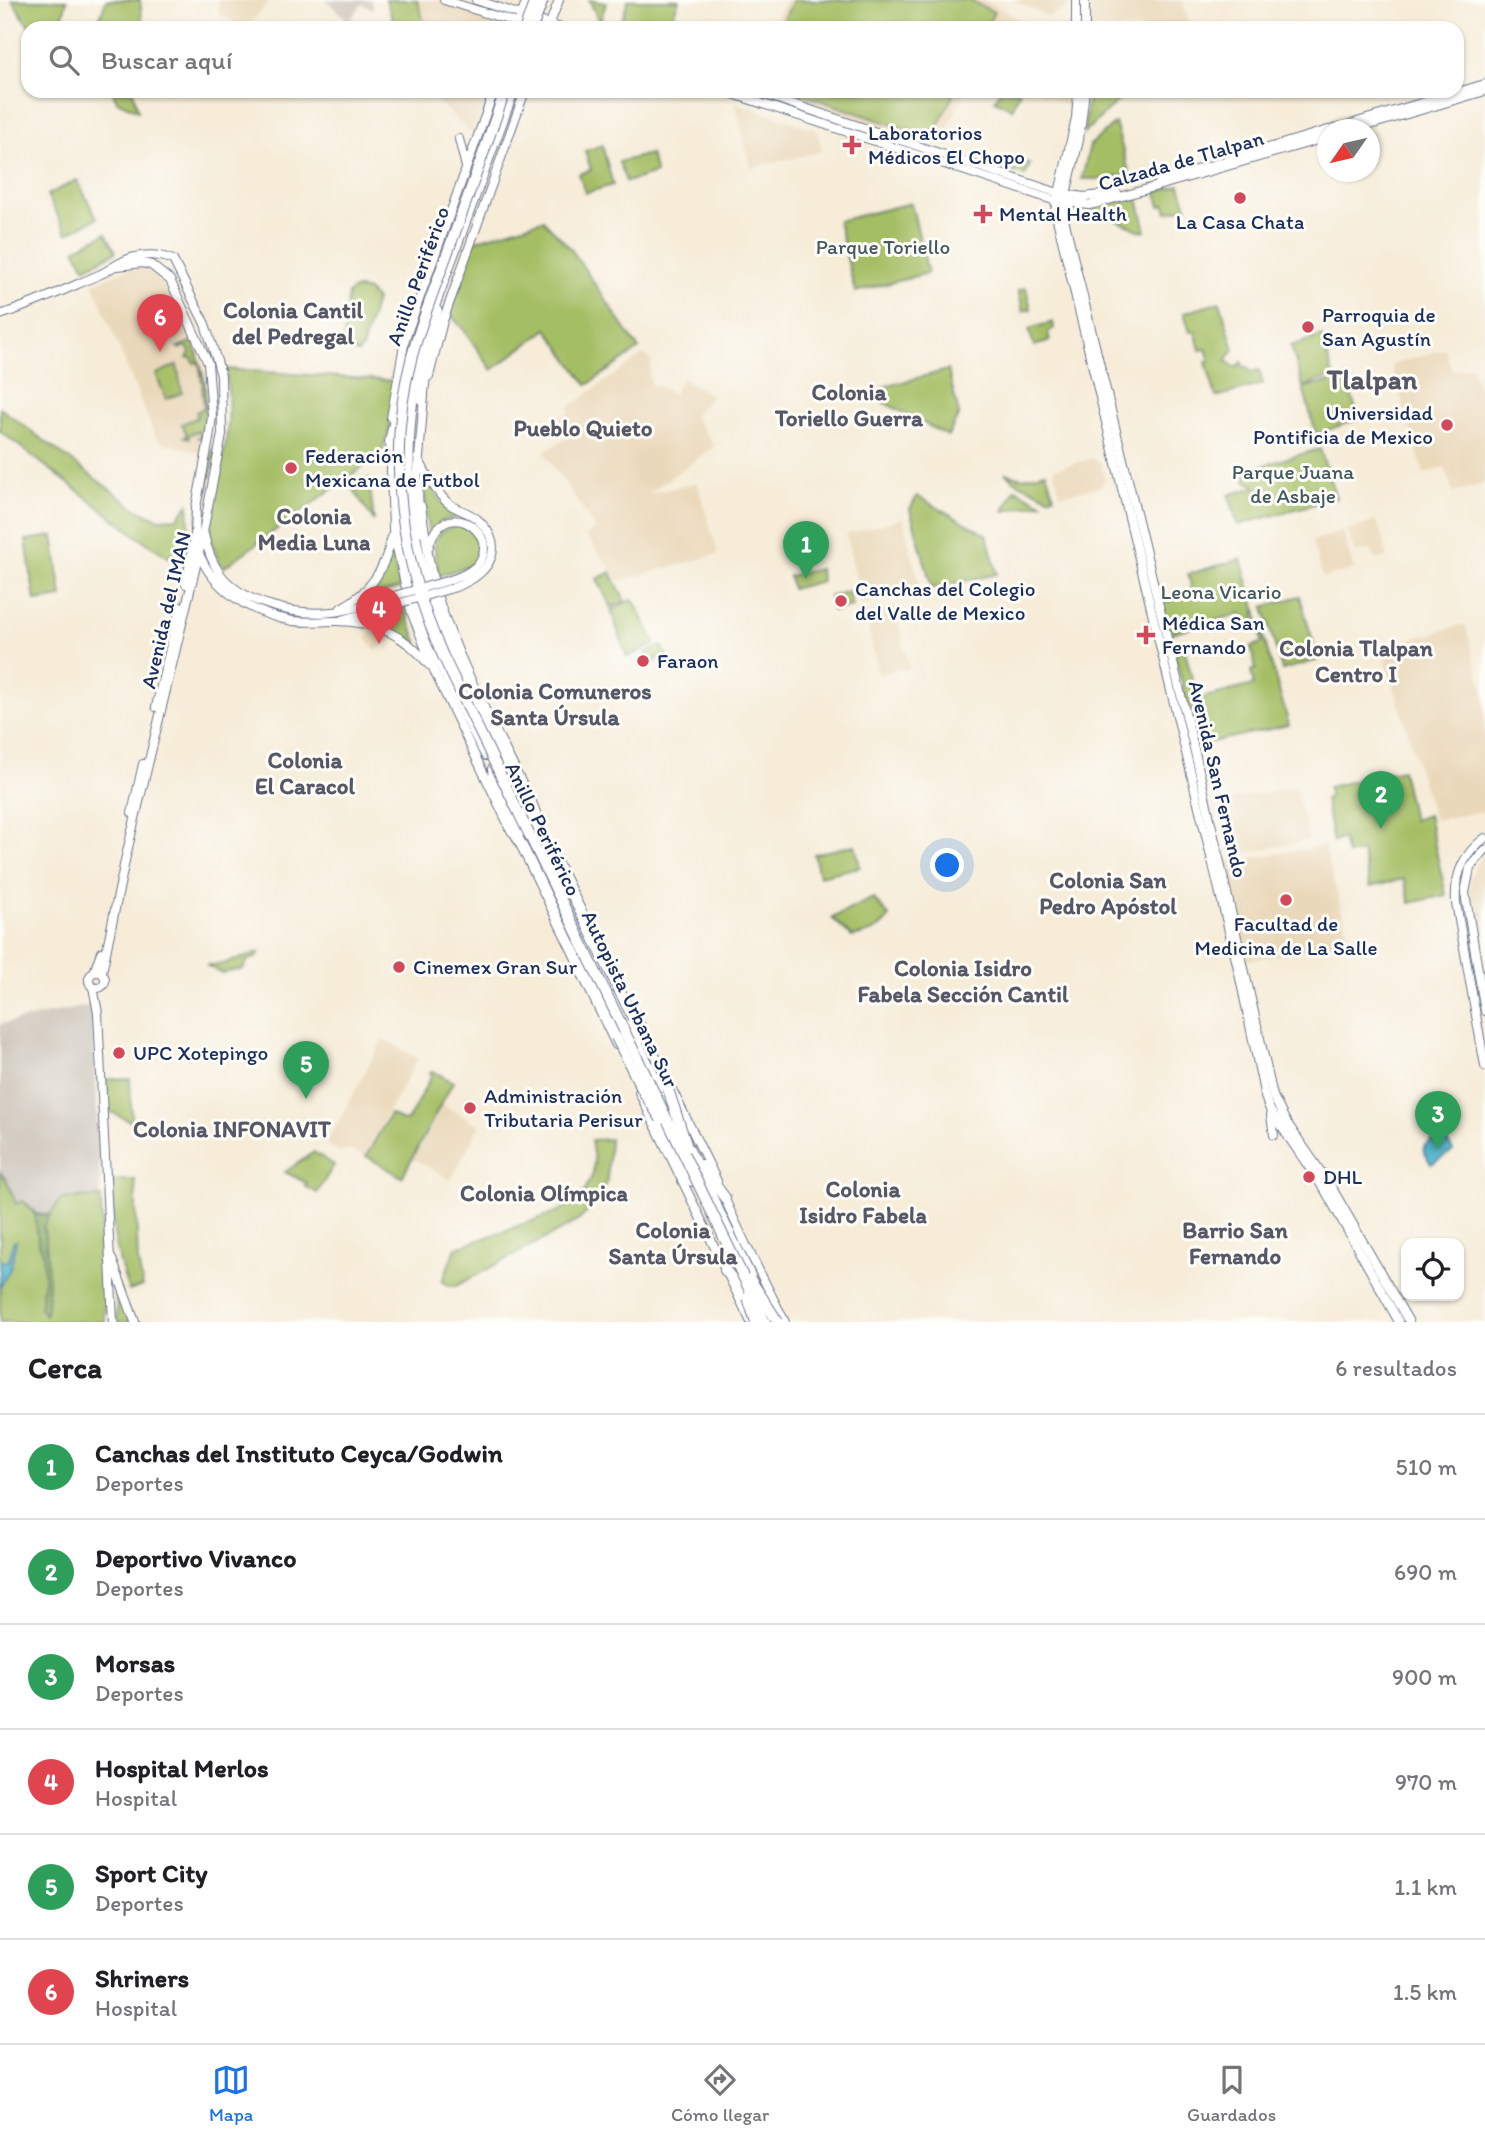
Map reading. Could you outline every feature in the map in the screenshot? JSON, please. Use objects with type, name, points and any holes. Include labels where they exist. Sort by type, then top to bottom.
[{"type":"highway","points":[[528,21],[538,1]]},
{"type":"highway","name":"Autopista Urbana Sur","points":[[505,98],[412,357],[399,449],[405,537],[422,604],[443,656],[742,1267],[762,1322]]},
{"type":"highway","name":"Anillo Periférico","points":[[506,98],[490,142],[475,171],[407,364],[400,401],[395,462],[398,519],[406,570],[422,621],[440,664],[762,1322]]},
{"type":"highway","name":"Anillo Periférico","points":[[475,171],[445,278],[425,331],[411,404],[408,483],[412,523],[424,559],[432,608],[689,1157],[762,1322]]},
{"type":"highway","points":[[422,400],[429,346],[445,278]]},
{"type":"highway","points":[[390,442],[407,364]]},
{"type":"highway","points":[[416,479],[424,559]]},
{"type":"highway","points":[[391,497],[406,570]]},
{"type":"highway","points":[[493,769],[494,779],[540,883],[644,1093],[689,1157],[725,1198]]},
{"type":"highway","points":[[528,795],[668,1089],[689,1157]]},
{"type":"highway","points":[[509,826],[525,848]]},
{"type":"highway","points":[[547,838],[576,918]]},
{"type":"highway","points":[[611,1035],[639,1075]]},
{"type":"highway","name":"Autopista Urbana Sur","points":[[689,1157],[762,1322]]},
{"type":"highway","points":[[742,1267],[778,1322]]},
{"type":"highway","points":[[725,1270],[762,1322]]},
{"type":"main road","points":[[444,0],[510,21]]},
{"type":"main road","points":[[476,0],[516,21]]},
{"type":"main road","points":[[551,21],[559,0]]},
{"type":"main road","points":[[1076,0],[1076,21]]},
{"type":"main road","points":[[1085,0],[1085,21]]},
{"type":"main road","name":"Calzada de Tlalpan","points":[[1464,90],[1485,84]]},
{"type":"main road","points":[[1464,97],[1485,91]]},
{"type":"main road","points":[[492,98],[475,171],[405,339],[395,389],[390,442],[393,530],[411,611],[435,673],[509,826],[540,883],[725,1270]]},
{"type":"main road","points":[[416,479],[422,400],[443,321],[523,98]]},
{"type":"main road","name":"Calzada de Tlalpan","points":[[746,98],[1089,205],[1317,140]]},
{"type":"main road","name":"Calzada de Tlalpan","points":[[774,98],[1061,198],[1112,194],[1317,134]]},
{"type":"main road","name":"Avenida San Fernando","points":[[1077,98],[1061,198],[1062,211],[1194,748],[1273,1096],[1285,1120],[1337,1196],[1409,1322]]},
{"type":"main road","name":"Avenida San Fernando","points":[[1084,98],[1083,119],[1055,211],[1270,1110],[1326,1192],[1399,1322]]},
{"type":"main road","name":"Calzada de Tlalpan","points":[[1366,119],[1438,98]]},
{"type":"main road","points":[[1380,122],[1461,98]]},
{"type":"main road","points":[[459,139],[475,171]]},
{"type":"main road","name":"Avenida del IMAN","points":[[98,972],[199,553],[222,434],[220,376],[205,324],[173,260],[144,255],[131,257],[118,266]]},
{"type":"main road","name":"Avenida del IMAN","points":[[98,972],[186,585],[195,535],[195,507],[209,439],[211,388],[204,351],[170,280],[151,265],[142,263],[118,266]]},
{"type":"main road","points":[[0,315],[118,266]]},
{"type":"main road","points":[[339,621],[391,601],[449,584],[474,580],[490,561],[492,544],[485,528],[478,520],[455,508],[439,494],[418,457]]},
{"type":"main road","points":[[449,584],[481,561],[484,544],[477,529],[458,520],[442,524],[433,534],[424,559],[455,642],[528,795]]},
{"type":"main road","points":[[203,528],[214,564],[232,586],[262,601],[288,609],[332,612],[391,601]]},
{"type":"main road","points":[[332,612],[359,596],[375,580],[384,565],[393,530]]},
{"type":"main road","points":[[195,535],[199,553],[218,584],[244,604],[294,621],[339,621],[372,625],[404,639],[435,673]]},
{"type":"main road","points":[[547,838],[785,1322]]},
{"type":"main road","points":[[1485,838],[1466,856],[1455,886],[1485,1066]]},
{"type":"main road","points":[[1485,849],[1468,873],[1465,893],[1485,1011]]},
{"type":"main road","points":[[98,972],[90,979],[97,987],[113,1322]]},
{"type":"main road","points":[[1270,1110],[1274,1135]]},
{"type":"main road","points":[[109,1249],[135,1322]]},
{"type":"shaded area","points":[[218,0],[270,0],[253,21],[232,21],[219,14]]},
{"type":"shaded area","points":[[326,0],[371,0],[374,10],[362,4],[349,21]]},
{"type":"shaded area","points":[[386,0],[440,0],[504,21],[394,21]]},
{"type":"shaded area","points":[[786,0],[984,0],[1020,21],[776,21]]},
{"type":"shaded area","points":[[1013,0],[1071,1],[1065,9],[1048,17]]},
{"type":"shaded area","points":[[1090,0],[1182,0],[1189,21],[1090,21]]},
{"type":"shaded area","points":[[433,98],[482,98],[486,108],[474,136]]},
{"type":"shaded area","points":[[790,98],[962,98],[940,146]]},
{"type":"shaded area","points":[[1051,98],[1073,98],[1072,108]]},
{"type":"shaded area","points":[[735,102],[817,130],[822,151],[751,168]]},
{"type":"shaded area","points":[[135,266],[146,267],[158,276],[194,340],[203,364],[207,389],[203,454],[161,442],[155,436],[93,283]]},
{"type":"shaded area","name":"Universidad Pontificia de Mexico","points":[[1445,349],[1452,371],[1471,366],[1485,404],[1485,483],[1453,493],[1445,467],[1424,474],[1391,365]]},
{"type":"shaded area","points":[[644,354],[652,361],[649,377],[652,385],[658,385],[673,394],[682,378],[713,395],[693,416],[715,446],[647,494],[697,483],[718,554],[620,581],[586,536],[596,529],[544,452],[570,436],[559,419],[570,412],[569,407]]},
{"type":"shaded area","points":[[1093,458],[1102,464],[1105,481],[1100,487],[1060,495],[1054,469]]},
{"type":"shaded area","points":[[903,518],[920,589],[862,604],[846,534]]},
{"type":"shaded area","points":[[1377,521],[1388,557],[1375,560],[1371,549],[1355,553],[1347,530]]},
{"type":"shaded area","points":[[1343,531],[1354,569],[1323,578],[1312,541]]},
{"type":"shaded area","points":[[895,607],[909,668],[878,674],[865,614]]},
{"type":"shaded area","points":[[1465,624],[1485,696],[1485,811],[1434,820],[1382,647]]},
{"type":"shaded area","points":[[377,629],[395,637],[376,651],[366,637]]},
{"type":"shaded area","points":[[1295,788],[1309,840],[1234,855],[1226,817],[1213,819],[1209,803]]},
{"type":"shaded area","name":"Facultad de Medicina de La Salle","points":[[1324,846],[1350,941],[1245,961],[1224,862]]},
{"type":"shaded area","points":[[1485,855],[1485,974],[1470,881],[1476,865]]},
{"type":"shaded area","points":[[92,1005],[101,1197],[61,1199],[50,1215],[36,1214],[23,1201],[16,1204],[7,1181],[0,1172],[0,1024]]},
{"type":"shaded area","points":[[383,1039],[418,1058],[364,1155],[339,1151],[326,1144]]},
{"type":"shaded area","points":[[443,1105],[480,1125],[451,1180],[414,1159]]},
{"type":"green space","points":[[12,0],[67,0],[62,21],[26,21]]},
{"type":"green space","points":[[106,0],[140,0],[142,21],[98,21]]},
{"type":"green space","points":[[386,0],[417,0],[424,21],[394,21]]},
{"type":"green space","points":[[589,0],[606,3],[600,21]]},
{"type":"green space","points":[[628,0],[679,0],[671,21],[622,21]]},
{"type":"green space","points":[[793,0],[969,0],[994,12],[990,21],[783,21]]},
{"type":"green space","points":[[116,98],[135,98],[138,111]]},
{"type":"green space","points":[[813,98],[952,98],[932,138]]},
{"type":"green space","points":[[996,98],[1017,98],[1012,109],[995,100]]},
{"type":"green space","points":[[1087,98],[1121,98],[1084,133]]},
{"type":"green space","points":[[1115,123],[1130,175],[1082,179],[1090,145]]},
{"type":"green space","points":[[602,145],[613,185],[585,193],[579,174],[591,170],[585,151]]},
{"type":"green space","points":[[650,154],[656,173],[626,182],[619,162]]},
{"type":"green space","points":[[1017,158],[1030,164],[1025,176],[1012,171]]},
{"type":"green space","points":[[77,180],[97,218],[67,234],[47,195]]},
{"type":"green space","points":[[1180,185],[1187,207],[1167,212],[1165,205],[1160,206],[1156,192]]},
{"type":"green space","points":[[1137,194],[1146,231],[1143,232],[1087,207]]},
{"type":"green space","name":"Parque Toriello","points":[[911,203],[928,273],[855,292],[838,221]]},
{"type":"green space","points":[[543,220],[571,249],[639,349],[587,385],[547,329],[492,370],[449,313],[474,241]]},
{"type":"green space","points":[[106,233],[116,252],[85,268],[75,249]]},
{"type":"green space","points":[[1026,288],[1031,309],[1023,311],[1018,290]]},
{"type":"green space","points":[[360,289],[368,291],[376,300],[362,349],[358,353],[346,349],[343,344],[348,294]]},
{"type":"green space","points":[[1220,302],[1234,349],[1226,361],[1237,368],[1242,362],[1250,372],[1259,370],[1263,384],[1216,397],[1206,362],[1210,361],[1206,349],[1200,350],[1195,331],[1190,332],[1184,313]]},
{"type":"green space","points":[[1053,322],[1054,328],[1048,332],[1050,341],[1034,346],[1029,329]]},
{"type":"green space","points":[[1322,336],[1333,376],[1303,387],[1291,346]]},
{"type":"green space","points":[[194,343],[205,382],[202,382],[199,362],[194,363],[192,358],[187,358],[190,353],[188,348],[177,347]]},
{"type":"green space","points":[[177,365],[182,393],[166,399],[156,374]]},
{"type":"green space","name":"Federación Mexicana de Futbol","points":[[226,369],[396,381],[389,430],[382,453],[223,568],[215,552],[211,521],[227,431],[229,405]]},
{"type":"green space","points":[[948,370],[959,414],[948,436],[877,399],[883,387]]},
{"type":"green space","points":[[1346,378],[1359,419],[1316,434],[1303,388]]},
{"type":"green space","points":[[205,384],[203,438],[197,438],[201,436],[199,431],[188,435],[189,438],[184,437],[187,435],[182,424],[198,417],[196,412],[204,408],[202,385]]},
{"type":"green space","points":[[0,408],[135,508],[158,519],[177,518],[189,504],[188,570],[138,537],[0,431]]},
{"type":"green space","points":[[212,449],[217,449],[197,532],[198,509]]},
{"type":"green space","name":"Parque Juana de Asbaje","points":[[1320,449],[1336,498],[1238,525],[1229,495],[1256,487],[1245,480],[1248,476],[1243,474],[1256,470],[1256,467]]},
{"type":"green space","points":[[1046,472],[1054,496],[1048,497],[1015,481],[1005,473],[1022,478]]},
{"type":"green space","points":[[423,475],[444,505],[459,516],[440,522],[428,535]]},
{"type":"green space","points":[[369,478],[374,521],[353,489]]},
{"type":"green space","points":[[1015,489],[1042,503],[1004,511]]},
{"type":"green space","points":[[917,496],[987,535],[997,574],[932,588],[910,509]]},
{"type":"green space","points":[[459,524],[471,531],[477,540],[478,551],[474,564],[438,576],[434,542],[442,531]]},
{"type":"green space","points":[[53,536],[62,597],[35,601],[26,540]]},
{"type":"green space","points":[[392,552],[400,588],[350,604],[378,582]]},
{"type":"green space","name":"Leona Vicario","points":[[1241,559],[1256,610],[1256,625],[1246,627],[1242,613],[1168,634],[1160,604],[1193,594],[1188,574]]},
{"type":"green space","points":[[819,569],[822,581],[792,589],[789,576]]},
{"type":"green space","points":[[611,572],[625,601],[611,607],[597,579]]},
{"type":"green space","name":"Canchas del Colegio del Valle de Mexico","points":[[848,591],[852,606],[833,611],[830,597]]},
{"type":"green space","points":[[1300,596],[1318,660],[1282,670],[1264,607]]},
{"type":"green space","points":[[633,599],[656,644],[627,657],[611,610]]},
{"type":"green space","points":[[404,608],[421,651],[408,639],[393,631],[358,622]]},
{"type":"green space","points":[[1257,614],[1289,725],[1197,745],[1174,652],[1185,650],[1197,699],[1254,685],[1251,671],[1256,669],[1251,647],[1262,643]]},
{"type":"green space","points":[[662,646],[667,655],[650,663],[645,653]]},
{"type":"green space","points":[[1402,770],[1413,820],[1428,815],[1446,895],[1410,903],[1404,879],[1370,887],[1362,852],[1347,855],[1343,838],[1333,842],[1325,799],[1330,796],[1328,787]]},
{"type":"green space","points":[[855,845],[860,867],[819,876],[814,854]]},
{"type":"green space","points":[[873,898],[889,916],[883,925],[874,931],[852,937],[832,918]]},
{"type":"green space","points":[[259,953],[256,958],[248,960],[243,969],[222,973],[206,965],[227,963]]},
{"type":"green space","points":[[433,1071],[453,1082],[402,1177],[366,1156],[390,1114],[403,1121],[408,1120],[432,1075],[430,1072]]},
{"type":"green space","points":[[106,1079],[130,1079],[132,1122],[107,1110]]},
{"type":"green space","points":[[610,1139],[607,1182],[589,1210],[578,1221],[456,1286],[442,1281],[456,1248],[557,1212],[574,1202],[584,1192],[593,1174],[591,1140]]},
{"type":"green space","points":[[314,1152],[334,1165],[317,1193],[305,1186],[307,1183],[285,1172]]},
{"type":"green space","points":[[0,1172],[7,1181],[16,1204],[23,1201],[36,1214],[50,1215],[61,1199],[101,1197],[105,1322],[0,1322]]},
{"type":"green space","points":[[111,1180],[135,1180],[138,1262],[143,1286],[129,1291],[115,1237]]},
{"type":"green space","points":[[26,1203],[36,1214],[50,1215],[43,1227],[48,1271],[45,1315],[40,1307],[44,1280],[43,1253],[38,1242],[35,1215]]},
{"type":"green space","points":[[118,1285],[132,1322],[117,1322]]},
{"type":"water","points":[[1443,1134],[1453,1151],[1431,1164],[1423,1150],[1424,1146]]},
{"type":"water","points":[[16,1241],[11,1267],[0,1288],[0,1259],[2,1262],[9,1261],[13,1242]]},
{"type":"place","name":"Laboratorios Médicos El Chopo","points":[[852,145]]},
{"type":"place","name":"La Casa Chata","points":[[1240,198]]},
{"type":"place","name":"Mental Health","points":[[983,214]]},
{"type":"place","name":"Parroquia de San Agustín","points":[[1308,327]]},
{"type":"place","name":"Shriners","points":[[160,352]]},
{"type":"place","name":"Universidad Pontificia de Mexico","points":[[1447,425]]},
{"type":"place","name":"Federación Mexicana de Futbol","points":[[291,468]]},
{"type":"place","name":"Canchas del Instituto Ceyca/Godwin","points":[[806,579]]},
{"type":"place","name":"Canchas del Colegio del Valle de Mexico","points":[[841,601]]},
{"type":"place","name":"Médica San Fernando","points":[[1146,635]]},
{"type":"place","name":"Hospital Merlos","points":[[379,644]]},
{"type":"place","name":"Faraon","points":[[643,661]]},
{"type":"place","name":"Deportivo Vivanco","points":[[1381,829]]},
{"type":"place","name":"Facultad de Medicina de La Salle","points":[[1286,900]]},
{"type":"place","name":"Cinemex Gran Sur","points":[[399,967]]},
{"type":"place","name":"UPC Xotepingo","points":[[119,1053]]},
{"type":"place","name":"Sport City","points":[[306,1099]]},
{"type":"place","name":"Administración Tributaria Perisur","points":[[470,1108]]},
{"type":"place","name":"Morsas","points":[[1438,1149]]},
{"type":"place","name":"DHL","points":[[1309,1177]]},
{"type":"district","name":"Colonia Cantil del Pedregal","points":[[293,323]]},
{"type":"district","name":"Tlalpan","points":[[1372,379]]},
{"type":"district","name":"Colonia Toriello Guerra","points":[[849,405]]},
{"type":"district","name":"Pueblo Quieto","points":[[583,428]]},
{"type":"district","name":"Colonia Media Luna","points":[[314,529]]},
{"type":"district","name":"Colonia Tlalpan Centro I","points":[[1356,661]]},
{"type":"district","name":"Colonia Comuneros Santa Úrsula","points":[[555,704]]},
{"type":"district","name":"Colonia El Caracol","points":[[305,773]]},
{"type":"district","name":"Colonia San Pedro Apóstol","points":[[1108,893]]},
{"type":"district","name":"Colonia Isidro Fabela Sección Cantil","points":[[963,981]]},
{"type":"district","name":"Colonia INFONAVIT","points":[[232,1129]]},
{"type":"district","name":"Colonia Olímpica","points":[[544,1193]]},
{"type":"district","name":"Colonia Isidro Fabela","points":[[863,1202]]},
{"type":"district","name":"Colonia Santa Úrsula","points":[[673,1243]]},
{"type":"district","name":"Barrio San Fernando","points":[[1235,1243]]}]
